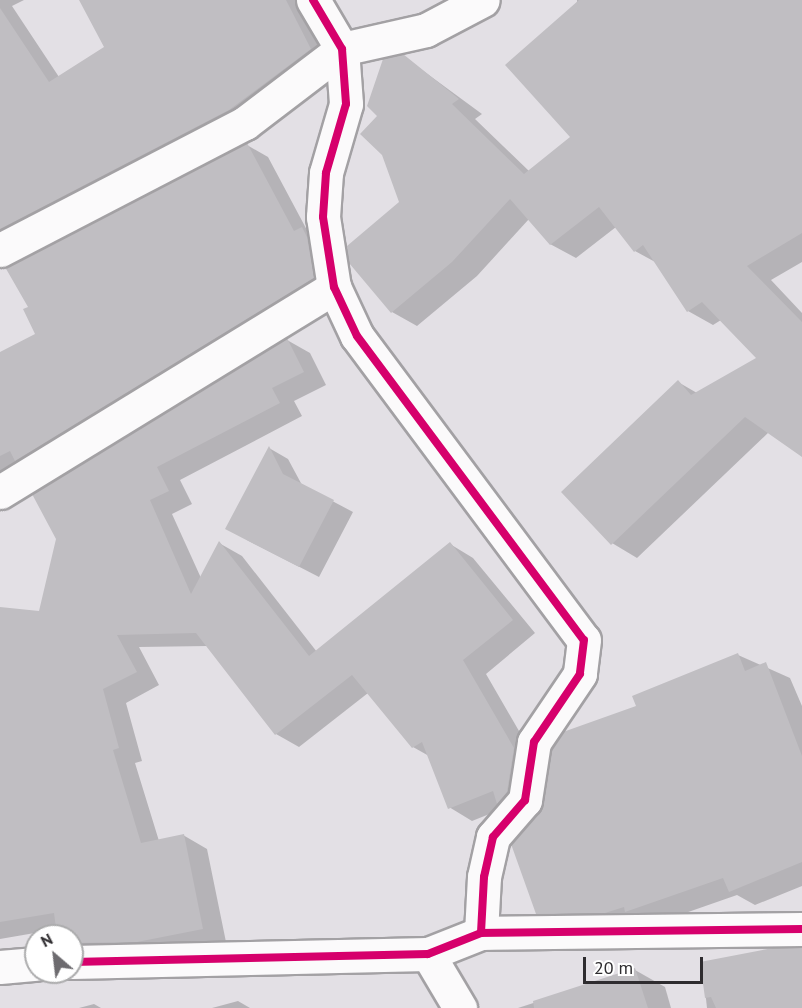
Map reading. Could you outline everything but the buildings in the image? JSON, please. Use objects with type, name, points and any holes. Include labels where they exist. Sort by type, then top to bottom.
[{"type":"street","points":[[313,0],[342,49],[346,104],[326,172],[323,217],[334,287],[357,336],[584,640],[580,674],[534,742],[525,800],[494,837],[484,877],[481,933]]},
{"type":"street","points":[[0,250],[245,123],[342,49],[426,30],[483,0]]},
{"type":"street","points":[[0,492],[334,287]]},
{"type":"street","points":[[84,962],[428,954],[481,933],[802,929]]},
{"type":"street","points":[[428,954],[460,1008]]},
{"type":"street","points":[[0,967],[24,965]]},
{"type":"cycle path","points":[[313,0],[342,49],[346,104],[326,173],[323,217],[334,287],[357,336],[584,640],[580,674],[534,742],[525,800],[493,837],[484,877],[481,933]]},
{"type":"cycle path","points":[[84,962],[428,954],[481,933],[802,929]]}]
